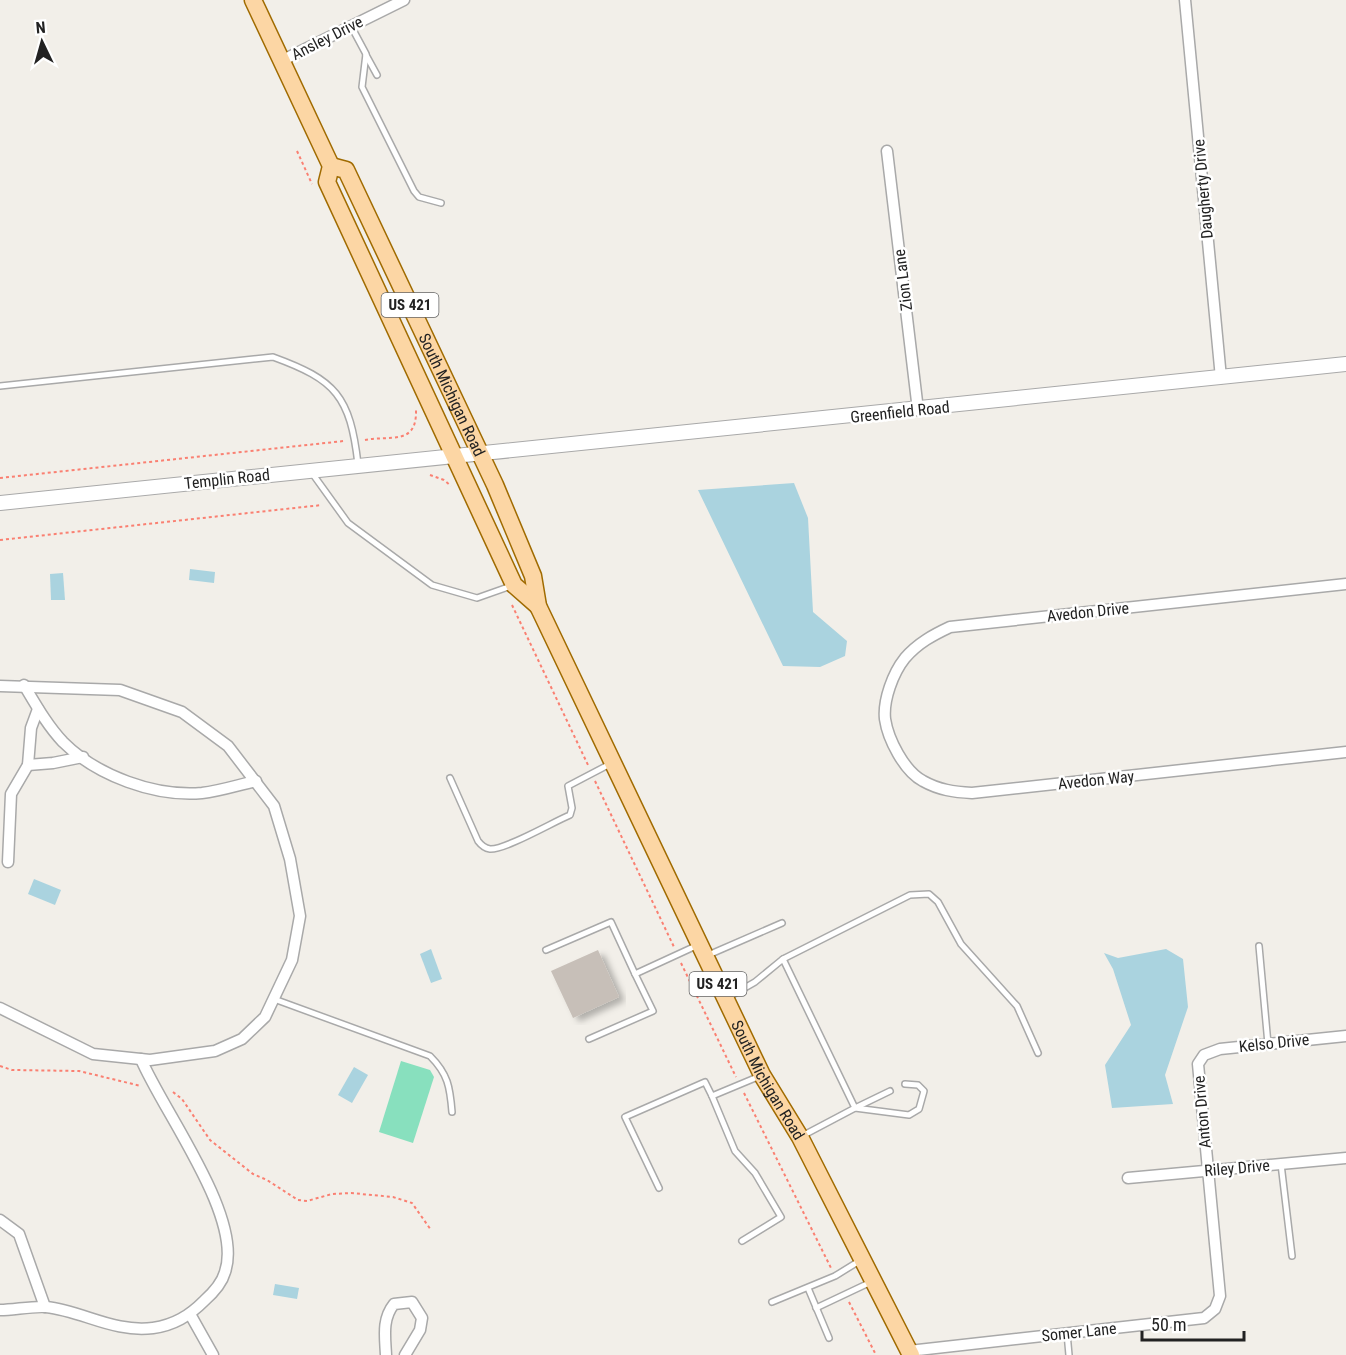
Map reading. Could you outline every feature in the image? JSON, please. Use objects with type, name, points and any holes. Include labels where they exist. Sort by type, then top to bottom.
[{"type":"main road","name":"South Michigan Road","points":[[253,0],[331,166],[327,182],[453,455],[509,586],[538,606]]},
{"type":"main road","name":"South Michigan Road","points":[[331,166],[346,170],[481,453],[533,576],[538,606],[611,763],[762,1075],[801,1137],[910,1353]]},
{"type":"street","name":"Ansley Drive","points":[[283,60],[404,0]]},
{"type":"street","name":"Daugherty Drive","points":[[1185,0],[1221,378]]},
{"type":"street","name":"Zion Lane","points":[[887,151],[918,410]]},
{"type":"street","name":"Greenfield Road","points":[[453,455],[918,410],[1346,364]]},
{"type":"street","name":"Templin Road","points":[[0,503],[453,455]]},
{"type":"street","name":"Avedon Drive","points":[[885,718],[891,682],[904,659],[923,640],[950,627],[1346,584]]},
{"type":"street","points":[[24,685],[38,709],[65,744],[106,773],[166,793],[203,793],[256,781]]},
{"type":"street","points":[[0,686],[120,690],[182,712],[228,746],[274,806],[290,859],[300,916],[292,960],[265,1017],[242,1039],[215,1051],[141,1059],[93,1054],[0,1008]]},
{"type":"street","points":[[8,862],[11,794],[28,765],[31,728],[38,709]]},
{"type":"street","name":"Avedon Way","points":[[885,718],[895,746],[907,767],[921,780],[946,791],[972,793],[1346,752]]},
{"type":"street","points":[[28,765],[83,757]]},
{"type":"street","name":"Kelso Drive","points":[[1204,1055],[1220,1049],[1346,1036]]},
{"type":"street","name":"Anton Drive","points":[[1204,1055],[1197,1073],[1207,1171]]},
{"type":"street","points":[[0,1310],[45,1307],[114,1327],[151,1328],[177,1323],[190,1314],[214,1292],[225,1273],[227,1242],[222,1221],[191,1148],[153,1088],[141,1059]]},
{"type":"street","name":"Riley Drive","points":[[1128,1178],[1346,1158]]},
{"type":"street","name":"Somer Lane","points":[[910,1353],[1204,1318],[1215,1309],[1220,1296],[1207,1171]]},
{"type":"street","points":[[0,1220],[19,1234],[45,1307]]},
{"type":"street","points":[[386,1355],[385,1323],[388,1311],[394,1304],[405,1301],[412,1302],[422,1318],[420,1330],[405,1355]]},
{"type":"street","points":[[190,1314],[213,1355]]},
{"type":"lane","points":[[351,26],[377,75]]},
{"type":"lane","points":[[366,54],[362,87],[409,181],[419,197],[441,203]]},
{"type":"lane","points":[[0,386],[273,357],[311,371],[339,394],[354,434],[358,464]]},
{"type":"lane","points":[[309,470],[348,524],[432,585],[477,598],[509,586]]},
{"type":"lane","points":[[450,778],[478,841],[483,847],[490,849],[502,846],[570,814],[572,808],[568,786],[611,763]]},
{"type":"lane","points":[[725,998],[755,982],[783,959],[910,895],[929,894],[938,902],[961,944],[1017,1006],[1038,1053]]},
{"type":"lane","points":[[546,950],[611,922],[653,1011],[589,1039]]},
{"type":"lane","points":[[635,974],[677,955],[702,950],[783,923]]},
{"type":"lane","points":[[1259,946],[1268,1044]]},
{"type":"lane","points":[[783,959],[855,1108]]},
{"type":"lane","points":[[274,999],[430,1056],[443,1069],[450,1084],[452,1112]]},
{"type":"lane","points":[[712,1096],[762,1075]]},
{"type":"lane","points":[[659,1188],[625,1117],[705,1082],[735,1151],[755,1173],[781,1217],[742,1241]]},
{"type":"lane","points":[[855,1108],[909,1116],[919,1109],[924,1091],[918,1085],[904,1084]]},
{"type":"lane","points":[[801,1137],[890,1091]]},
{"type":"lane","points":[[1281,1164],[1292,1256]]},
{"type":"lane","points":[[772,1302],[835,1276],[863,1260]]},
{"type":"lane","points":[[816,1308],[873,1281]]},
{"type":"lane","points":[[808,1288],[829,1338]]},
{"type":"lane","points":[[1067,1334],[1069,1355]]},
{"type":"path","points":[[297,151],[317,193]]},
{"type":"path","points":[[362,440],[384,436],[399,439],[407,435],[416,419],[415,404]]},
{"type":"path","points":[[0,478],[348,440]]},
{"type":"path","points":[[430,475],[444,480],[455,490]]},
{"type":"path","points":[[0,540],[335,504]]},
{"type":"path","points":[[509,586],[592,774],[677,955],[835,1276]]},
{"type":"path","points":[[0,1066],[12,1070],[79,1071],[177,1094],[210,1140],[253,1174],[267,1180],[298,1200],[307,1201],[341,1193],[375,1193],[393,1197],[412,1203],[431,1230]]},
{"type":"path","points":[[844,1294],[876,1355]]},
{"type":"green space","points":[[401,1061],[430,1070],[434,1077],[413,1143],[379,1132]]},
{"type":"water","points":[[794,483],[808,518],[813,612],[847,641],[845,656],[820,667],[783,666],[698,490]]},
{"type":"water","points":[[190,569],[215,572],[214,583],[189,580]]},
{"type":"water","points":[[63,573],[65,600],[51,600],[50,574]]},
{"type":"water","points":[[34,879],[61,890],[55,905],[28,894]]},
{"type":"water","points":[[431,949],[442,979],[431,983],[420,954]]},
{"type":"water","points":[[1166,949],[1183,959],[1188,1007],[1165,1075],[1173,1104],[1112,1108],[1105,1065],[1131,1025],[1113,969],[1104,953],[1118,958]]},
{"type":"water","points":[[354,1067],[368,1075],[352,1103],[338,1095]]},
{"type":"water","points":[[275,1284],[299,1288],[297,1299],[273,1295]]},
{"type":"building","points":[[598,950],[619,997],[573,1018],[551,971]]}]
